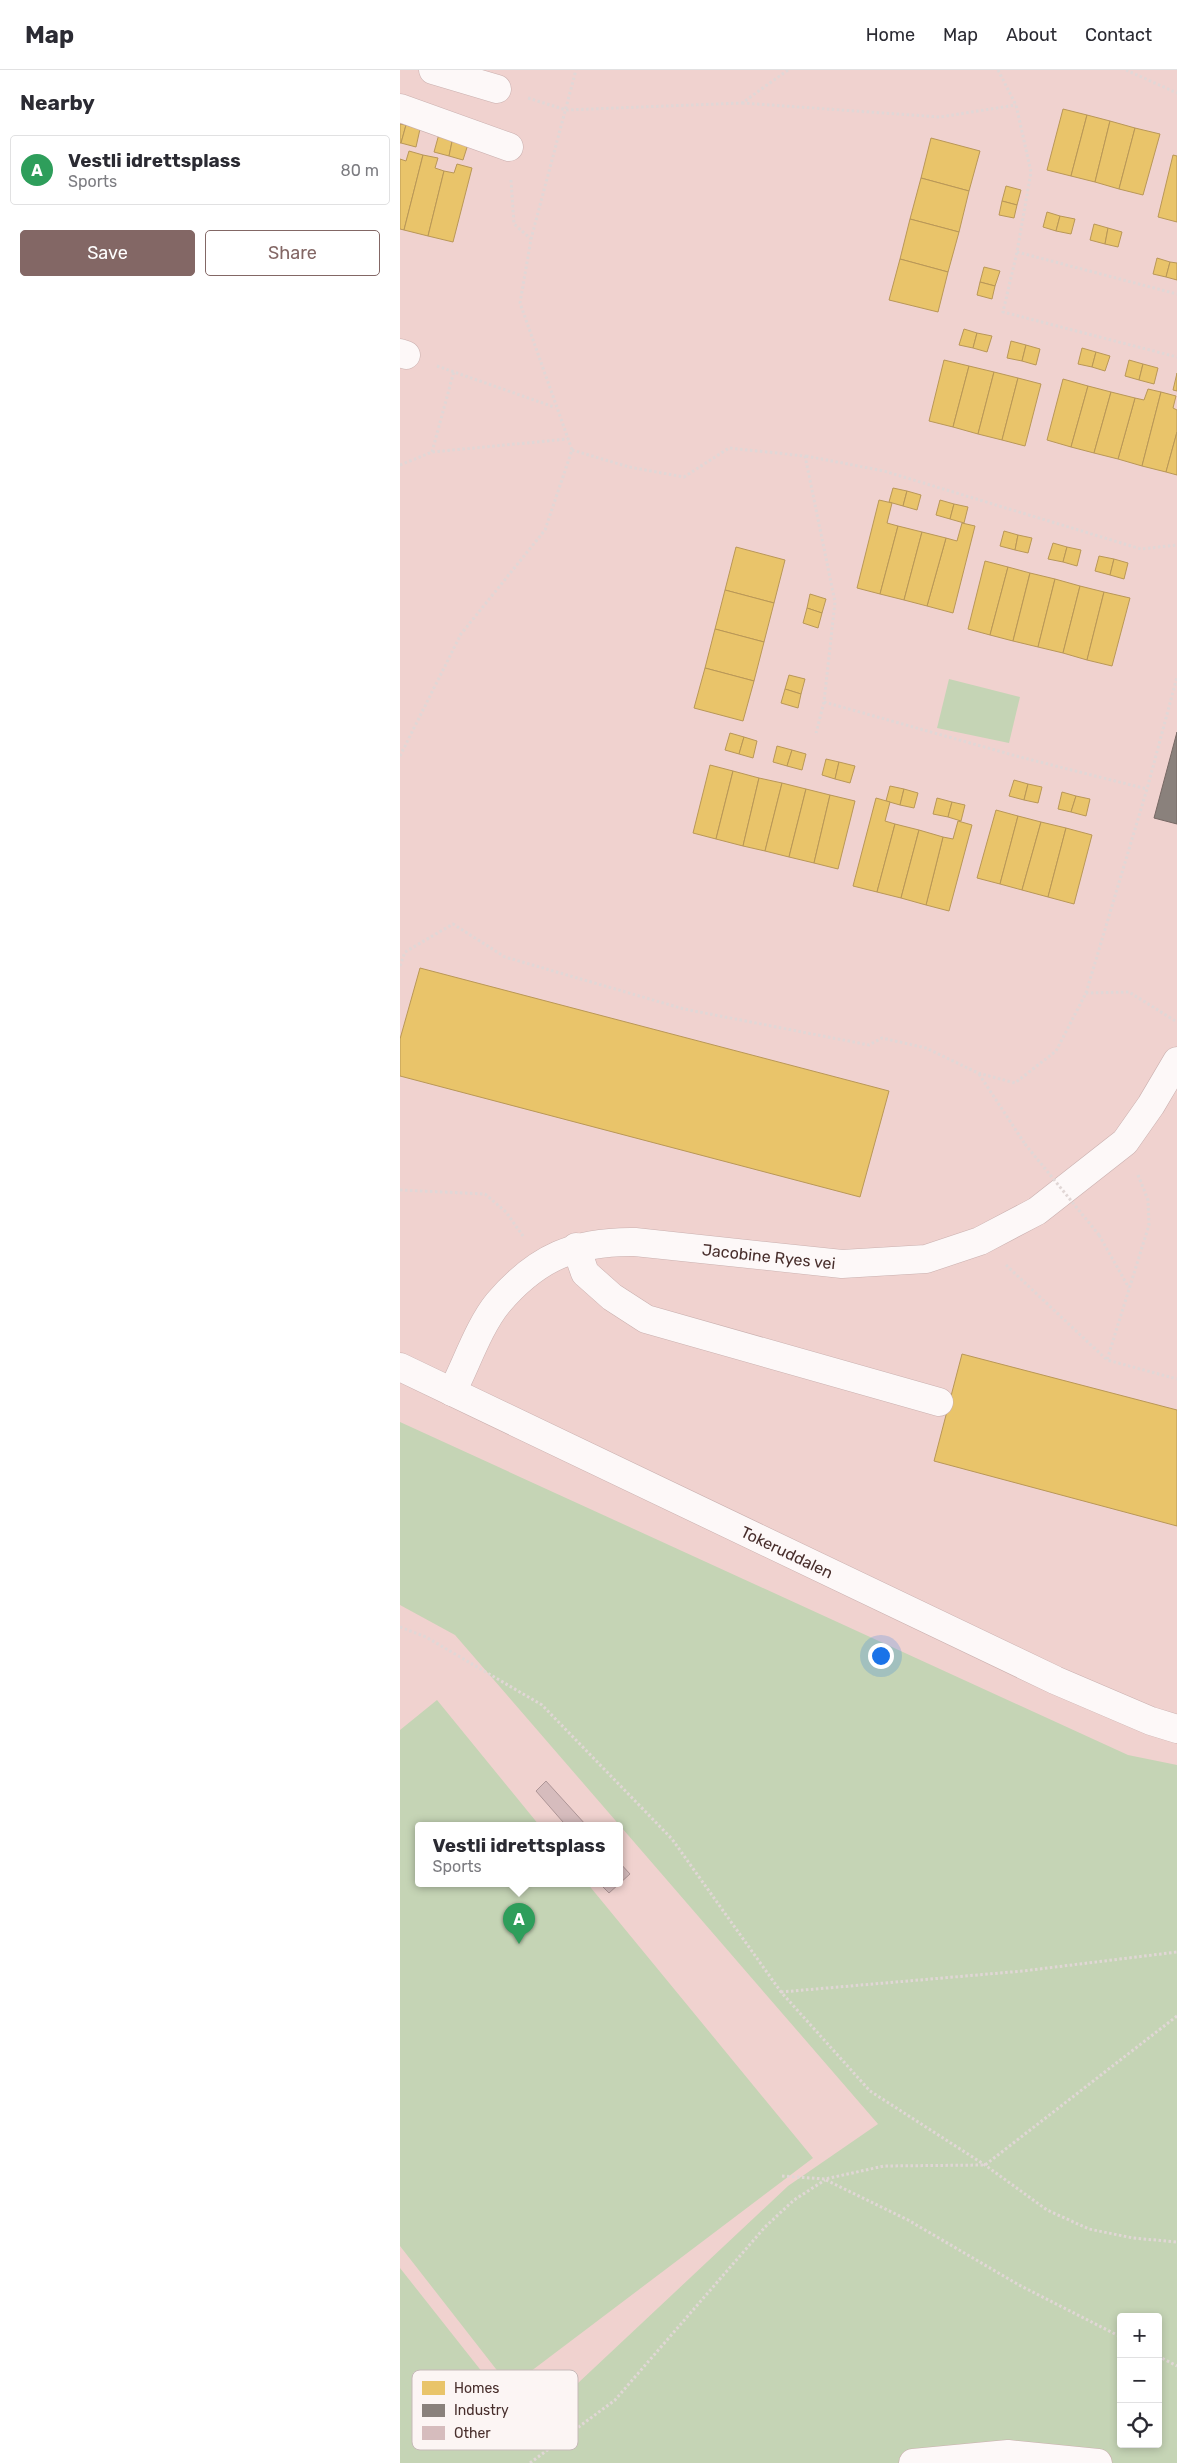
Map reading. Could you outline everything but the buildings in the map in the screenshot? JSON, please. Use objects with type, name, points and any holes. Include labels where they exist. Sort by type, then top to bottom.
[{"type":"street","points":[[434,70],[497,89]]},
{"type":"street","points":[[400,108],[509,148]]},
{"type":"street","name":"Jacobine Ryes vei","points":[[452,1392],[497,1304],[543,1263],[576,1248],[603,1241],[635,1242],[842,1264],[926,1259],[980,1241],[1037,1211],[1125,1142],[1177,1061]]},
{"type":"street","points":[[576,1248],[585,1273],[612,1297],[646,1319],[939,1402]]},
{"type":"street","name":"Tokeruddalen","points":[[400,1367],[1037,1672],[1151,1721],[1177,1729]]},
{"type":"street","points":[[913,2463],[1008,2454],[1098,2463]]},
{"type":"path","points":[[400,756],[461,634],[545,530],[572,450],[555,407],[520,303],[531,239],[576,70]]},
{"type":"path","points":[[742,102],[788,70]]},
{"type":"path","points":[[998,70],[1016,105],[1031,172],[1017,252],[1003,312],[1177,357]]},
{"type":"path","points":[[1126,70],[1177,93]]},
{"type":"path","points":[[497,89],[566,110],[742,102],[940,117],[1016,105]]},
{"type":"path","points":[[509,148],[514,224],[531,239]]},
{"type":"path","points":[[1017,252],[1177,294]]},
{"type":"path","points":[[403,354],[555,407]]},
{"type":"path","points":[[432,452],[454,371]]},
{"type":"path","points":[[400,465],[432,452],[568,439]]},
{"type":"path","points":[[572,450],[628,467],[684,477],[729,448],[805,456],[884,471],[1141,549],[1177,545]]},
{"type":"path","points":[[805,456],[836,602],[824,702],[816,733]]},
{"type":"path","points":[[400,966],[405,952],[453,924],[505,957],[675,1007],[869,1045],[882,1038],[926,1048],[978,1073],[1015,1083],[1056,1051],[1086,993],[1147,790],[1177,677]]},
{"type":"path","points":[[824,702],[1020,757],[1147,790]]},
{"type":"path","points":[[1086,993],[1129,992],[1177,1022]]},
{"type":"path","points":[[978,1073],[1024,1144],[1099,1235],[1129,1288]]},
{"type":"path","points":[[1106,1360],[1149,1225],[1148,1200],[1125,1142]]},
{"type":"path","points":[[400,1190],[485,1194],[506,1212],[543,1263]]},
{"type":"path","points":[[980,1241],[1106,1360],[1177,1379]]},
{"type":"path","points":[[400,1627],[426,1637],[542,1706],[672,1839],[780,1992],[870,2091],[985,2165],[1047,2210],[1089,2229],[1133,2238],[1177,2242]]},
{"type":"path","points":[[780,1992],[1023,1971],[1177,1952]]},
{"type":"path","points":[[782,2176],[826,2179],[884,2166],[985,2165],[1177,2016]]},
{"type":"path","points":[[826,2179],[908,2220],[1020,2285],[1117,2335]]},
{"type":"path","points":[[578,2427],[615,2400],[765,2226],[794,2200],[826,2179]]},
{"type":"path","points":[[1162,2358],[1177,2366]]},
{"type":"path","points":[[530,2463],[548,2450]]},
{"type":"green space","points":[[949,679],[1020,697],[1009,743],[937,728]]},
{"type":"green space","points":[[400,1422],[1128,1755],[1177,1765],[1177,2463],[400,2463],[400,2268],[481,2370],[412,2370],[412,2450],[578,2450],[578,2383],[788,2186],[878,2124],[623,1829],[623,1822],[617,1822],[455,1635],[400,1605]]},
{"type":"green space","points":[[437,1700],[537,1822],[415,1822],[415,1887],[590,1887],[813,2158],[532,2370],[497,2370],[400,2246],[400,1730]]},
{"type":"place","name":"Vestli idrettsplass","points":[[519,1944]]}]
